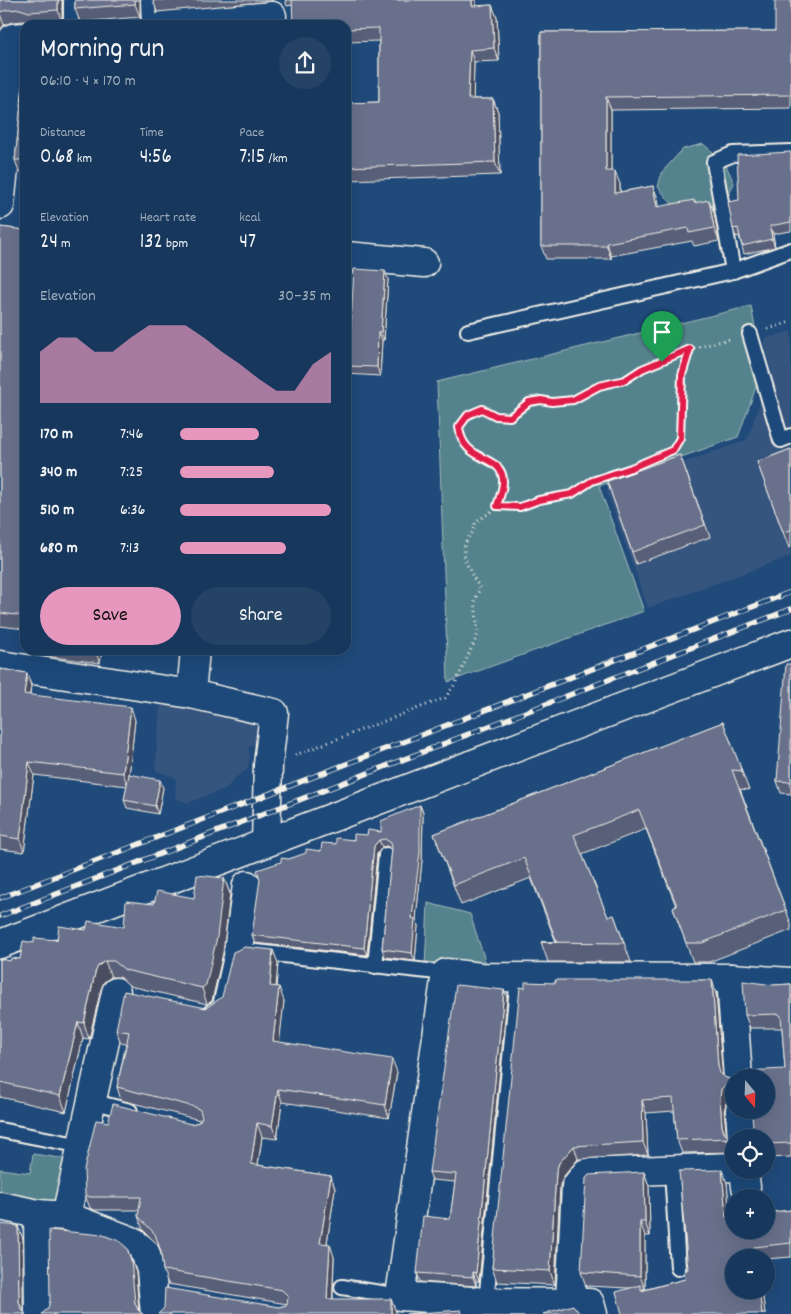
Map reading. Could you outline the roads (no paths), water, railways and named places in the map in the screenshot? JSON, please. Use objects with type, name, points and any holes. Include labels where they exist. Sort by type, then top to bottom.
[{"type":"street","points":[[214,20],[272,14]]},
{"type":"street","points":[[1,191],[7,67],[13,38],[20,37]]},
{"type":"street","points":[[351,256],[424,263]]},
{"type":"street","points":[[0,944],[791,644]]},
{"type":"street","points":[[191,694],[195,655]]},
{"type":"street","points":[[0,665],[191,694],[274,713],[268,765],[266,842]]},
{"type":"street","points":[[238,950],[247,885]]},
{"type":"street","points":[[725,1173],[672,1171],[586,1173],[576,1186],[581,1308],[486,1302],[407,1302],[446,973],[481,977],[731,978],[791,982]]},
{"type":"street","points":[[731,978],[737,1069]]},
{"type":"street","points":[[66,1216],[91,1101],[120,993]]},
{"type":"street","points":[[0,1206],[38,1214],[66,1216],[120,1235],[145,1252],[157,1298]]},
{"type":"street","points":[[38,1214],[39,1314]]},
{"type":"lane","points":[[71,0],[71,20]]},
{"type":"lane","points":[[148,0],[150,20]]},
{"type":"lane","points":[[733,271],[714,162],[733,154],[791,152]]},
{"type":"lane","points":[[468,331],[733,271],[791,250]]},
{"type":"lane","points":[[750,334],[781,440],[791,436]]},
{"type":"lane","points":[[376,966],[386,855]]},
{"type":"lane","points":[[200,1011],[209,1013],[220,1006],[231,956],[238,950],[446,973]]},
{"type":"lane","points":[[486,1302],[518,977]]},
{"type":"lane","points":[[91,1101],[145,1115]]},
{"type":"lane","points":[[0,1130],[82,1146]]},
{"type":"lane","points":[[672,1171],[678,1268]]},
{"type":"lane","points":[[342,1287],[407,1302]]},
{"type":"railway","points":[[0,898],[791,592]]},
{"type":"railway","points":[[0,916],[791,609]]}]
